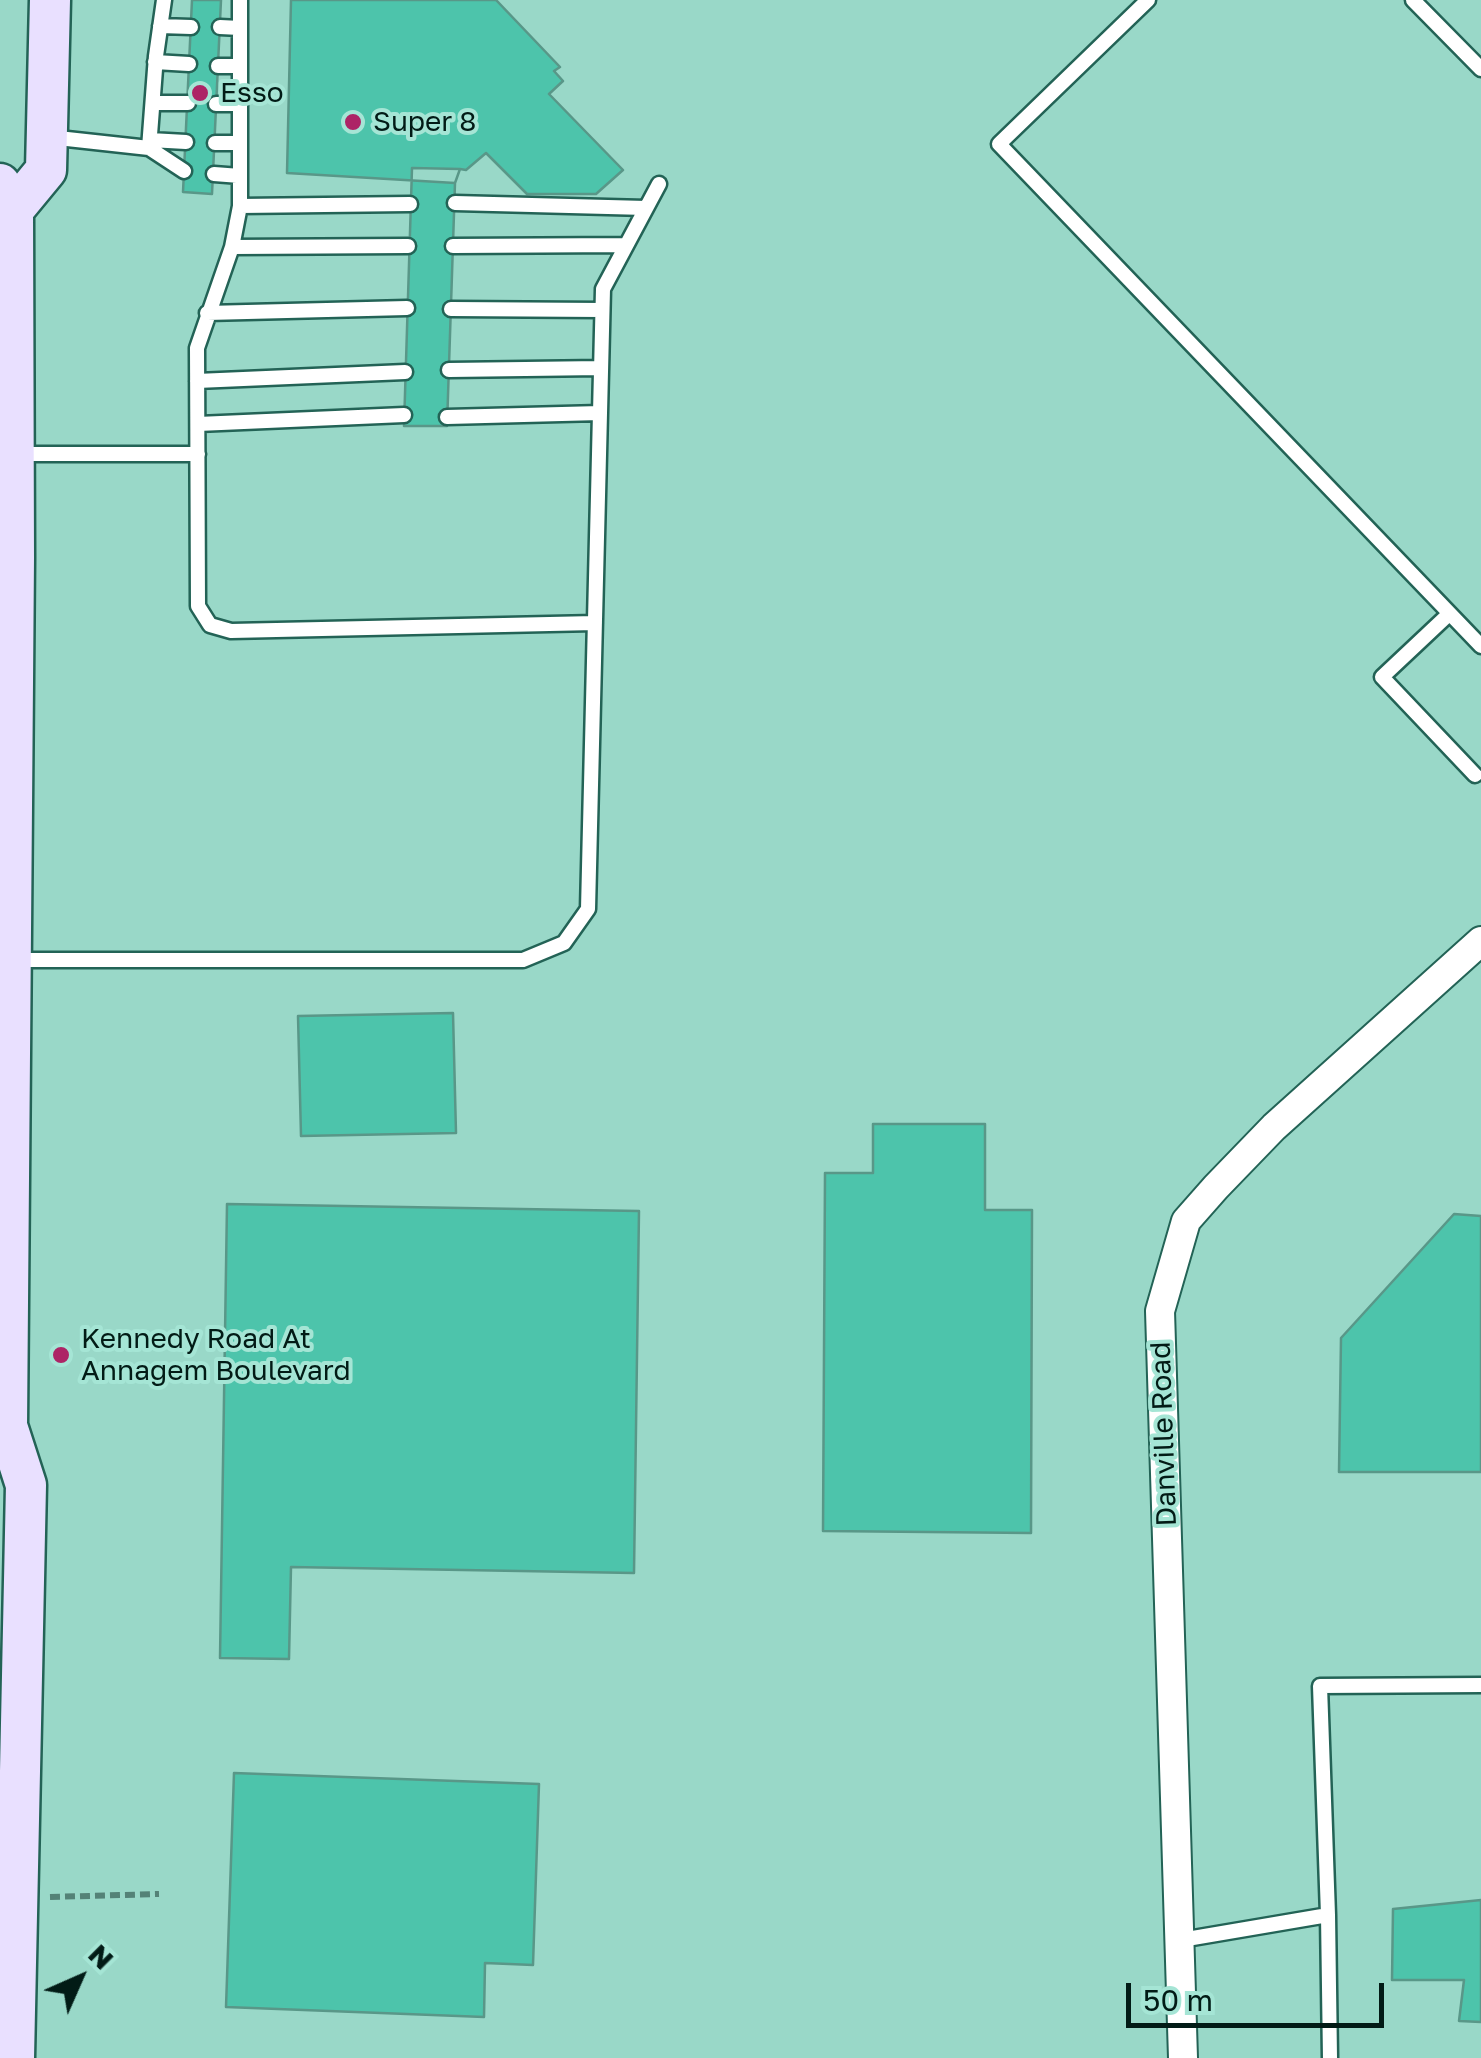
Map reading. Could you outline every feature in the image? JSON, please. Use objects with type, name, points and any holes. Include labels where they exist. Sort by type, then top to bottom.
[{"type":"main road","points":[[14,2058],[19,1898],[11,1712],[26,1485],[4,1433],[7,529],[14,454],[6,197],[46,170],[50,0]]},
{"type":"street","name":"Danville Road","points":[[1183,2058],[1160,1311],[1186,1221],[1274,1128],[1481,942]]},
{"type":"lane","points":[[150,144],[164,0]]},
{"type":"lane","points":[[240,0],[240,206],[232,247],[197,348],[198,606],[210,625],[231,632],[595,623]]},
{"type":"lane","points":[[1148,0],[998,144],[1481,646]]},
{"type":"lane","points":[[1412,0],[1481,69]]},
{"type":"lane","points":[[160,26],[191,27]]},
{"type":"lane","points":[[220,27],[240,28]]},
{"type":"lane","points":[[156,62],[189,64]]},
{"type":"lane","points":[[218,66],[240,66]]},
{"type":"lane","points":[[153,103],[188,103]]},
{"type":"lane","points":[[216,104],[240,104]]},
{"type":"lane","points":[[47,137],[150,144],[186,142]]},
{"type":"lane","points":[[215,143],[240,142]]},
{"type":"lane","points":[[150,144],[184,170]]},
{"type":"lane","points":[[214,174],[240,176]]},
{"type":"lane","points":[[7,949],[522,960],[564,943],[588,908],[603,289],[659,184]]},
{"type":"lane","points":[[454,202],[646,208]]},
{"type":"lane","points":[[240,206],[410,204]]},
{"type":"lane","points":[[453,246],[626,245]]},
{"type":"lane","points":[[232,247],[408,246]]},
{"type":"lane","points":[[207,313],[407,308]]},
{"type":"lane","points":[[451,308],[602,310]]},
{"type":"lane","points":[[448,370],[601,368]]},
{"type":"lane","points":[[198,381],[405,372]]},
{"type":"lane","points":[[447,417],[600,413]]},
{"type":"lane","points":[[198,424],[404,415]]},
{"type":"lane","points":[[14,454],[198,454]]},
{"type":"lane","points":[[1450,614],[1382,677],[1475,775]]},
{"type":"lane","points":[[1330,2058],[1320,1686],[1481,1685]]},
{"type":"lane","points":[[1181,1940],[1328,1915]]},
{"type":"path","points":[[19,1898],[159,1894]]},
{"type":"building","points":[[192,0],[221,0],[212,194],[183,192]]},
{"type":"building","points":[[291,0],[496,0],[560,67],[554,71],[563,81],[549,94],[623,170],[596,194],[527,194],[486,153],[466,170],[460,169],[455,183],[287,173]]},
{"type":"building","points":[[412,168],[460,169],[455,183],[447,426],[404,426]]},
{"type":"building","points":[[453,1013],[456,1133],[301,1136],[298,1016]]},
{"type":"building","points":[[873,1124],[985,1124],[985,1210],[1032,1210],[1031,1533],[823,1531],[825,1173],[873,1173]]},
{"type":"building","points":[[227,1204],[639,1211],[634,1573],[291,1567],[289,1659],[220,1658]]},
{"type":"building","points":[[1454,1214],[1481,1216],[1481,1472],[1339,1472],[1341,1338]]},
{"type":"building","points":[[234,1773],[539,1784],[533,1965],[485,1963],[484,2017],[226,2007]]},
{"type":"building","points":[[1481,1900],[1481,2022],[1459,2021],[1464,1980],[1392,1980],[1393,1909]]},
{"type":"place","name":"Esso","points":[[200,93]]},
{"type":"place","name":"Super 8","points":[[353,122]]},
{"type":"place","name":"Kennedy Road At Annagem Boulevard","points":[[61,1355]]}]
